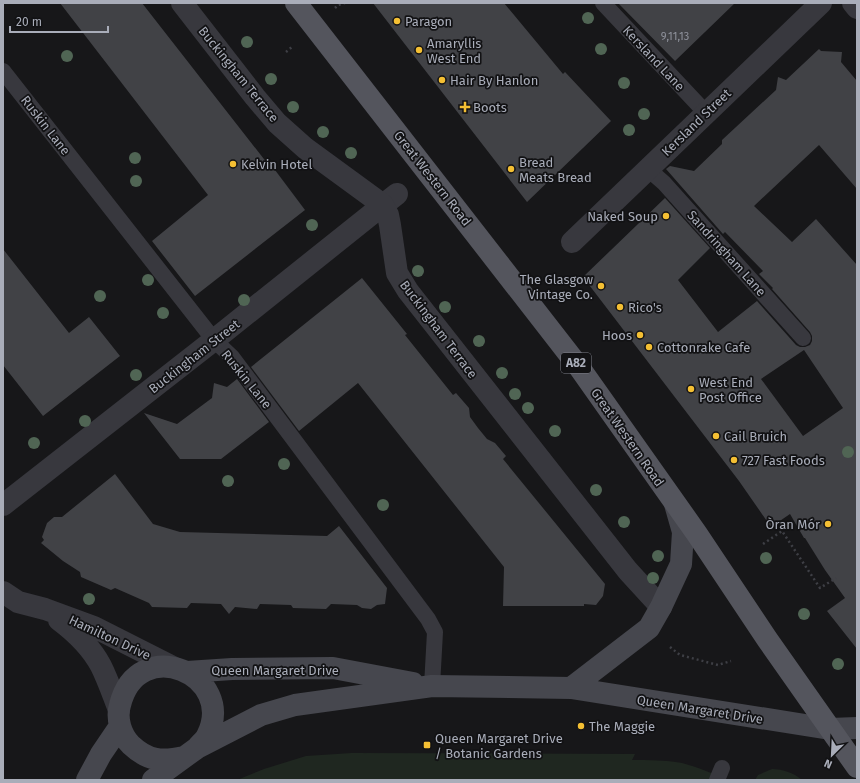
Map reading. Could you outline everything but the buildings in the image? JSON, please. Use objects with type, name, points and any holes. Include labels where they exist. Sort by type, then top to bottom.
[{"type":"main road","name":"Great Western Road","points":[[296,3],[579,367],[857,767]]},
{"type":"main road","points":[[571,688],[649,628],[681,564],[683,532],[675,504]]},
{"type":"main road","name":"Queen Margaret Drive","points":[[87,780],[119,718],[122,694],[131,681],[144,672],[158,667],[180,670],[333,668],[432,686]]},
{"type":"main road","name":"Queen Margaret Drive","points":[[119,718],[127,740],[138,752],[153,759],[168,760],[191,752],[207,736],[212,722],[212,708],[208,693],[199,681],[180,670]]},
{"type":"main road","name":"Queen Margaret Drive","points":[[153,780],[191,752],[245,722],[278,709],[312,702],[432,686],[571,688],[830,728],[857,728]]},
{"type":"street","name":"Buckingham Terrace","points":[[182,3],[277,123],[305,148],[390,200],[390,225],[398,273],[408,291],[628,571],[660,607]]},
{"type":"street","name":"Kersland Street","points":[[572,242],[821,3]]},
{"type":"street","points":[[852,3],[857,8]]},
{"type":"street","name":"Buckingham Street","points":[[3,505],[390,200]]},
{"type":"street","name":"Hamilton Drive","points":[[3,592],[18,602],[45,609],[94,627],[180,670]]},
{"type":"street","name":"Hamilton Drive","points":[[45,609],[72,630],[90,649],[101,666],[119,718]]},
{"type":"lane","name":"Kersland Lane","points":[[603,3],[706,113]]},
{"type":"lane","name":"Ruskin Lane","points":[[3,71],[214,340],[232,357],[428,620],[435,632],[432,686]]},
{"type":"lane","name":"Sandringham Lane","points":[[648,169],[664,183],[804,338]]},
{"type":"path","points":[[763,544],[782,531],[820,588],[836,578]]},
{"type":"path","points":[[668,646],[680,655],[718,665],[731,661]]},
{"type":"shaded area","points":[[352,753],[635,754],[632,760],[682,763],[728,780],[237,780],[264,769],[306,756]]},
{"type":"shaded area","points":[[772,769],[788,772],[802,780],[755,780],[758,775]]},
{"type":"place","name":"Paragon","points":[[397,21]]},
{"type":"place","name":"Amaryllis West End","points":[[419,50]]},
{"type":"place","name":"Hair By Hanlon","points":[[442,80]]},
{"type":"place","name":"Boots","points":[[465,107]]},
{"type":"place","name":"Kelvin Hotel","points":[[233,164]]},
{"type":"place","name":"Bread Meats Bread","points":[[511,169]]},
{"type":"place","name":"Naked Soup","points":[[666,216]]},
{"type":"place","name":"The Glasgow Vintage Co.","points":[[601,286]]},
{"type":"place","name":"Rico's","points":[[620,307]]},
{"type":"place","name":"Hoos","points":[[640,335]]},
{"type":"place","name":"Cottonrake Cafe","points":[[649,347]]},
{"type":"place","name":"West End Post Office","points":[[691,389]]},
{"type":"place","name":"Cail Bruich","points":[[716,436]]},
{"type":"place","name":"727 Fast Foods","points":[[734,460]]},
{"type":"place","name":"Òran Mór","points":[[828,524]]},
{"type":"place","name":"The Maggie","points":[[581,726]]},
{"type":"place","name":"Queen Margaret Drive / Botanic Gardens","points":[[427,745]]}]
